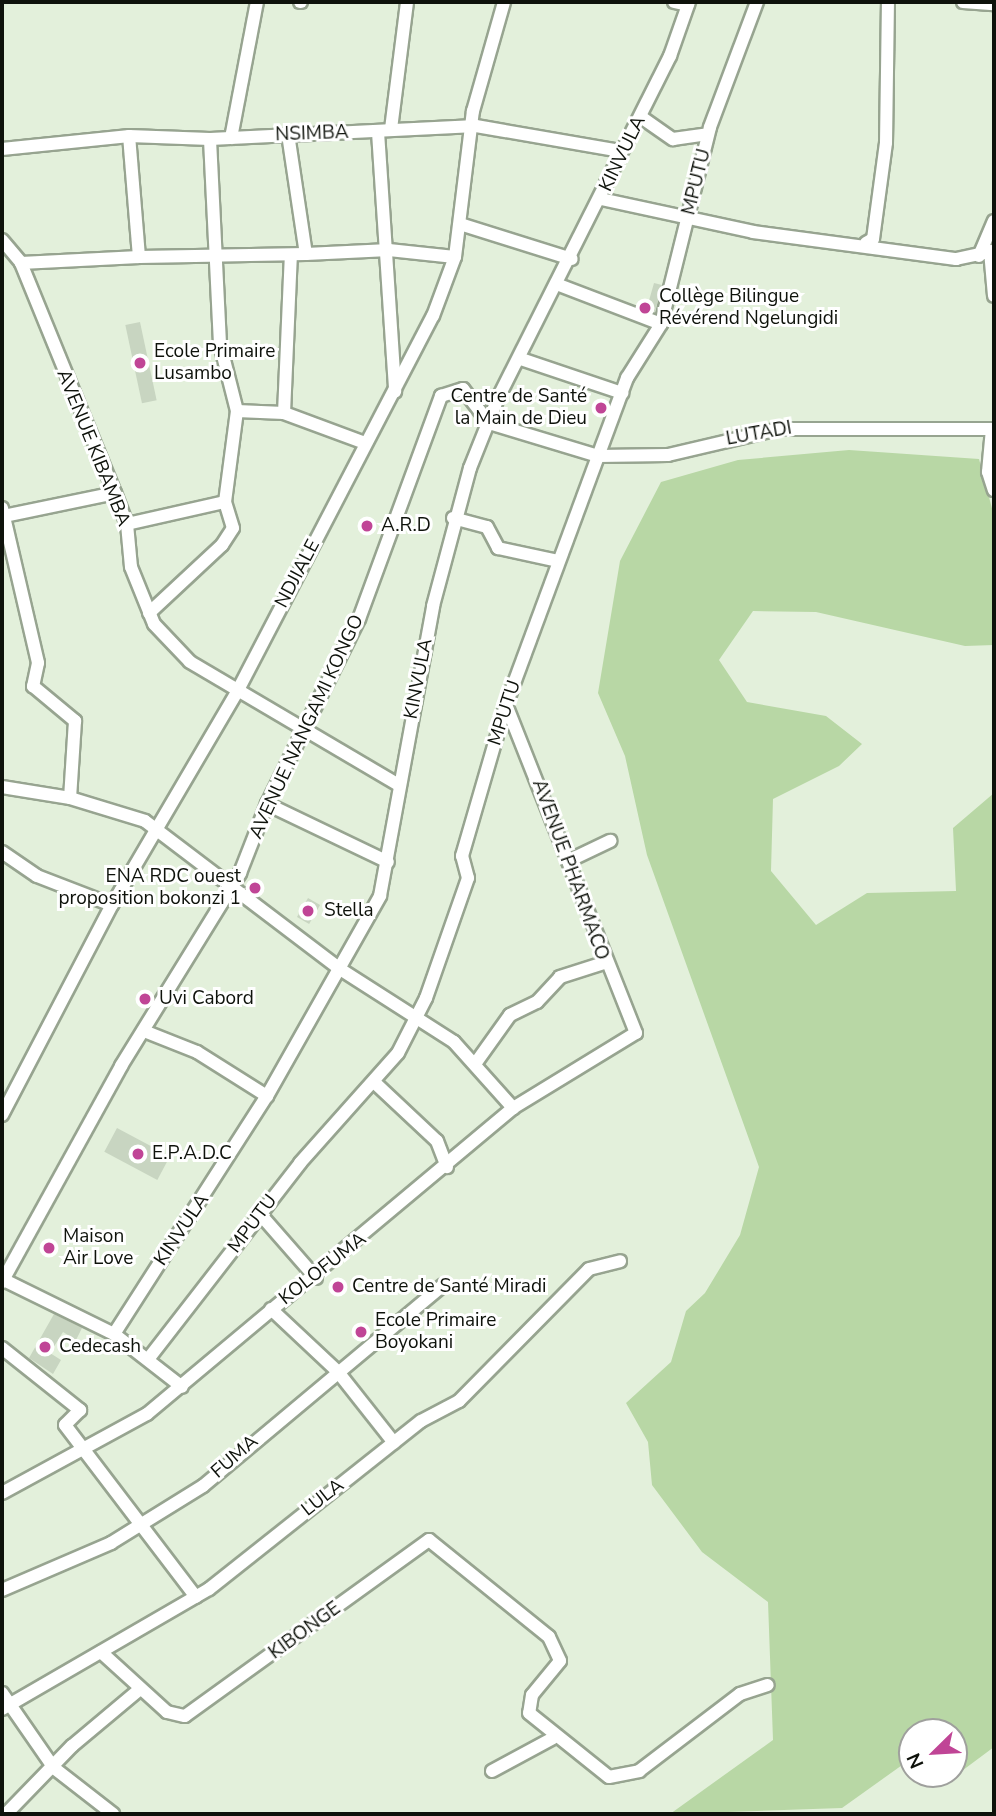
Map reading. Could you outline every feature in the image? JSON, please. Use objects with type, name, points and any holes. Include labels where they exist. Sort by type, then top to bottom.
[{"type":"street","points":[[232,138],[257,2]]},
{"type":"street","points":[[395,391],[384,130],[407,2]]},
{"type":"street","name":"NDJIALE","points":[[2,1115],[111,905],[237,692],[365,443],[395,391],[455,257],[476,126],[473,111],[504,2]]},
{"type":"street","points":[[674,2],[689,3]]},
{"type":"street","name":"MPUTU","points":[[149,1359],[260,1214],[374,1082],[416,1020],[468,878],[462,856],[506,705],[622,393],[661,324],[708,134],[757,2]]},
{"type":"street","points":[[866,243],[873,239],[886,144],[888,2]]},
{"type":"street","points":[[962,2],[994,4]]},
{"type":"street","name":"KINVULA","points":[[114,1334],[267,1096],[366,926],[387,862],[397,784],[453,518],[489,423],[601,199],[620,151],[641,117],[689,3]]},
{"type":"street","points":[[641,117],[673,139],[708,134]]},
{"type":"street","name":"NSIMBA","points":[[2,149],[129,136],[210,139],[476,126],[620,151]]},
{"type":"street","points":[[288,134],[306,254]]},
{"type":"street","points":[[129,136],[139,257]]},
{"type":"street","points":[[149,613],[222,545],[233,528],[225,502],[237,411],[220,344],[210,139]]},
{"type":"street","points":[[601,199],[752,232],[866,243],[956,259],[988,253]]},
{"type":"street","points":[[994,221],[988,253],[994,296]]},
{"type":"street","points":[[460,224],[572,259]]},
{"type":"street","name":"AVENUE KIBAMBA","points":[[2,240],[21,263],[127,524],[128,554],[149,613],[178,651],[237,692],[397,784]]},
{"type":"street","points":[[21,263],[389,250],[455,257]]},
{"type":"street","points":[[284,413],[292,255]]},
{"type":"street","points":[[559,285],[661,324]]},
{"type":"street","points":[[521,359],[622,393]]},
{"type":"street","name":"AVENUE NANGAMI KONGO","points":[[2,1280],[229,884],[240,873],[267,804],[307,734],[395,531],[440,396],[463,388],[489,423]]},
{"type":"street","points":[[237,411],[284,413],[365,443]]},
{"type":"street","name":"LUTADI","points":[[489,423],[598,456],[668,455],[747,433],[818,426],[993,429]]},
{"type":"street","points":[[993,429],[988,472],[994,490]]},
{"type":"street","points":[[70,798],[75,720],[36,692],[38,663],[3,512],[115,494]]},
{"type":"street","points":[[127,524],[225,502]]},
{"type":"street","points":[[453,518],[487,527],[498,548],[558,561]]},
{"type":"street","name":"AVENUE PHARMACO","points":[[506,705],[568,861],[604,962],[636,1033]]},
{"type":"street","points":[[2,787],[70,798],[145,821],[153,831],[229,884],[340,969],[475,1063],[513,1108]]},
{"type":"street","points":[[267,804],[387,862]]},
{"type":"street","points":[[568,861],[610,841]]},
{"type":"street","points":[[2,852],[37,876],[111,905]]},
{"type":"street","points":[[475,1063],[510,1015],[537,1002],[560,977],[604,962]]},
{"type":"street","points":[[144,1031],[197,1052],[267,1096]]},
{"type":"street","name":"KOLOFUMA","points":[[2,1493],[81,1451],[181,1387],[271,1309],[316,1278],[513,1108],[636,1033]]},
{"type":"street","points":[[374,1082],[437,1141],[447,1167]]},
{"type":"street","points":[[260,1214],[316,1278]]},
{"type":"street","name":"LULA","points":[[4,1701],[101,1652],[196,1597],[394,1443],[459,1401],[589,1269],[620,1261]]},
{"type":"street","points":[[2,1280],[114,1334],[149,1359],[181,1387]]},
{"type":"street","name":"FUMA","points":[[2,1590],[146,1524],[203,1486],[443,1285]]},
{"type":"street","points":[[271,1309],[338,1373],[394,1443]]},
{"type":"street","points":[[2,1348],[80,1410],[65,1425],[81,1451],[146,1524],[196,1597]]},
{"type":"street","name":"KIBONGE","points":[[140,1689],[177,1717],[429,1540],[557,1648],[556,1673],[528,1704],[553,1738]]},
{"type":"street","points":[[6,1814],[140,1689],[101,1652]]},
{"type":"street","points":[[492,1771],[553,1738],[609,1777],[624,1778],[740,1694],[768,1685]]},
{"type":"street","points":[[4,1701],[54,1768],[113,1814]]},
{"type":"green space","points":[[849,450],[979,459],[994,516],[994,645],[965,646],[816,612],[753,611],[719,660],[747,702],[826,716],[862,744],[839,766],[773,799],[771,871],[816,925],[867,893],[956,891],[953,828],[994,793],[994,1747],[968,1766],[968,1718],[898,1718],[898,1768],[842,1808],[670,1814],[773,1740],[768,1602],[702,1552],[652,1485],[648,1442],[626,1403],[671,1362],[686,1311],[705,1293],[740,1235],[759,1167],[647,855],[625,756],[598,693],[620,561],[661,482],[738,460]]},
{"type":"building","points":[[654,283],[662,285],[655,312],[635,305],[648,304]]},
{"type":"building","name":"Ecole Primaire Lusambo","points":[[140,322],[157,400],[142,403],[125,325]]},
{"type":"building","name":"Stella","points":[[308,898],[320,905],[309,924],[297,917]]},
{"type":"building","name":"E.P.A.D.C","points":[[117,1128],[170,1156],[157,1180],[104,1152]]},
{"type":"building","name":"Cedecash","points":[[54,1314],[82,1328],[76,1340],[63,1332],[50,1353],[61,1360],[53,1374],[29,1358]]},
{"type":"place","name":"Collège Bilingue Révérend Ngelungidi","points":[[645,308]]},
{"type":"place","name":"Ecole Primaire Lusambo","points":[[140,363]]},
{"type":"place","name":"Centre de Santé la Main de Dieu","points":[[601,408]]},
{"type":"place","name":"A.R.D","points":[[367,526]]},
{"type":"place","name":"ENA RDC ouest proposition bokonzi 1","points":[[255,888]]},
{"type":"place","name":"Stella","points":[[308,911]]},
{"type":"place","name":"Uvi Cabord","points":[[145,999]]},
{"type":"place","name":"E.P.A.D.C","points":[[138,1154]]},
{"type":"place","name":"Maison Air Love","points":[[49,1248]]},
{"type":"place","name":"Centre de Santé Miradi","points":[[338,1287]]},
{"type":"place","name":"Ecole Primaire Boyokani","points":[[361,1332]]},
{"type":"place","name":"Cedecash","points":[[45,1347]]}]
